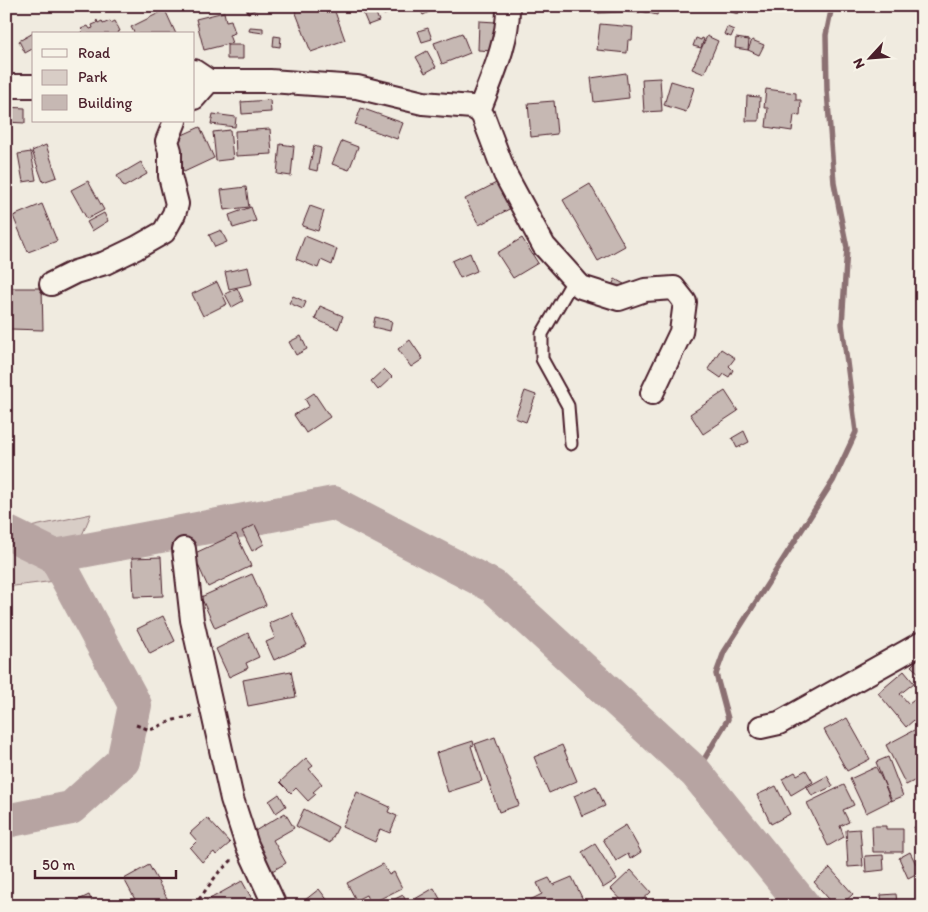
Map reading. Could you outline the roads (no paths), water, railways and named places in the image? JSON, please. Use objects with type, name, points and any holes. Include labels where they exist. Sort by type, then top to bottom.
[{"type":"street","points":[[479,111],[495,70],[509,21],[508,6]]},
{"type":"street","points":[[195,95],[201,76],[357,87],[423,103],[472,107],[479,111],[483,116],[505,174],[544,246],[581,287],[619,299],[645,290],[674,288],[685,302],[681,332],[652,393]]},
{"type":"street","points":[[6,86],[32,86]]},
{"type":"street","points":[[51,284],[75,272],[106,263],[164,232],[174,214],[176,204],[170,176],[170,151],[167,140],[175,122]]},
{"type":"street","points":[[184,549],[192,620],[214,711],[232,798],[247,845],[275,906]]},
{"type":"street","points":[[760,727],[779,723],[922,643]]},
{"type":"lane","points":[[572,444],[568,406],[542,359],[542,334],[574,279]]},
{"type":"waterway","points":[[696,773],[728,719],[716,674],[724,652],[833,481],[856,432],[842,324],[847,248],[834,183],[827,90],[826,35],[832,6]]},
{"type":"waterway","points":[[6,532],[55,556],[334,503],[493,586],[696,773],[804,906]]},
{"type":"waterway","points":[[6,821],[71,808],[123,761],[135,705],[55,556]]}]
